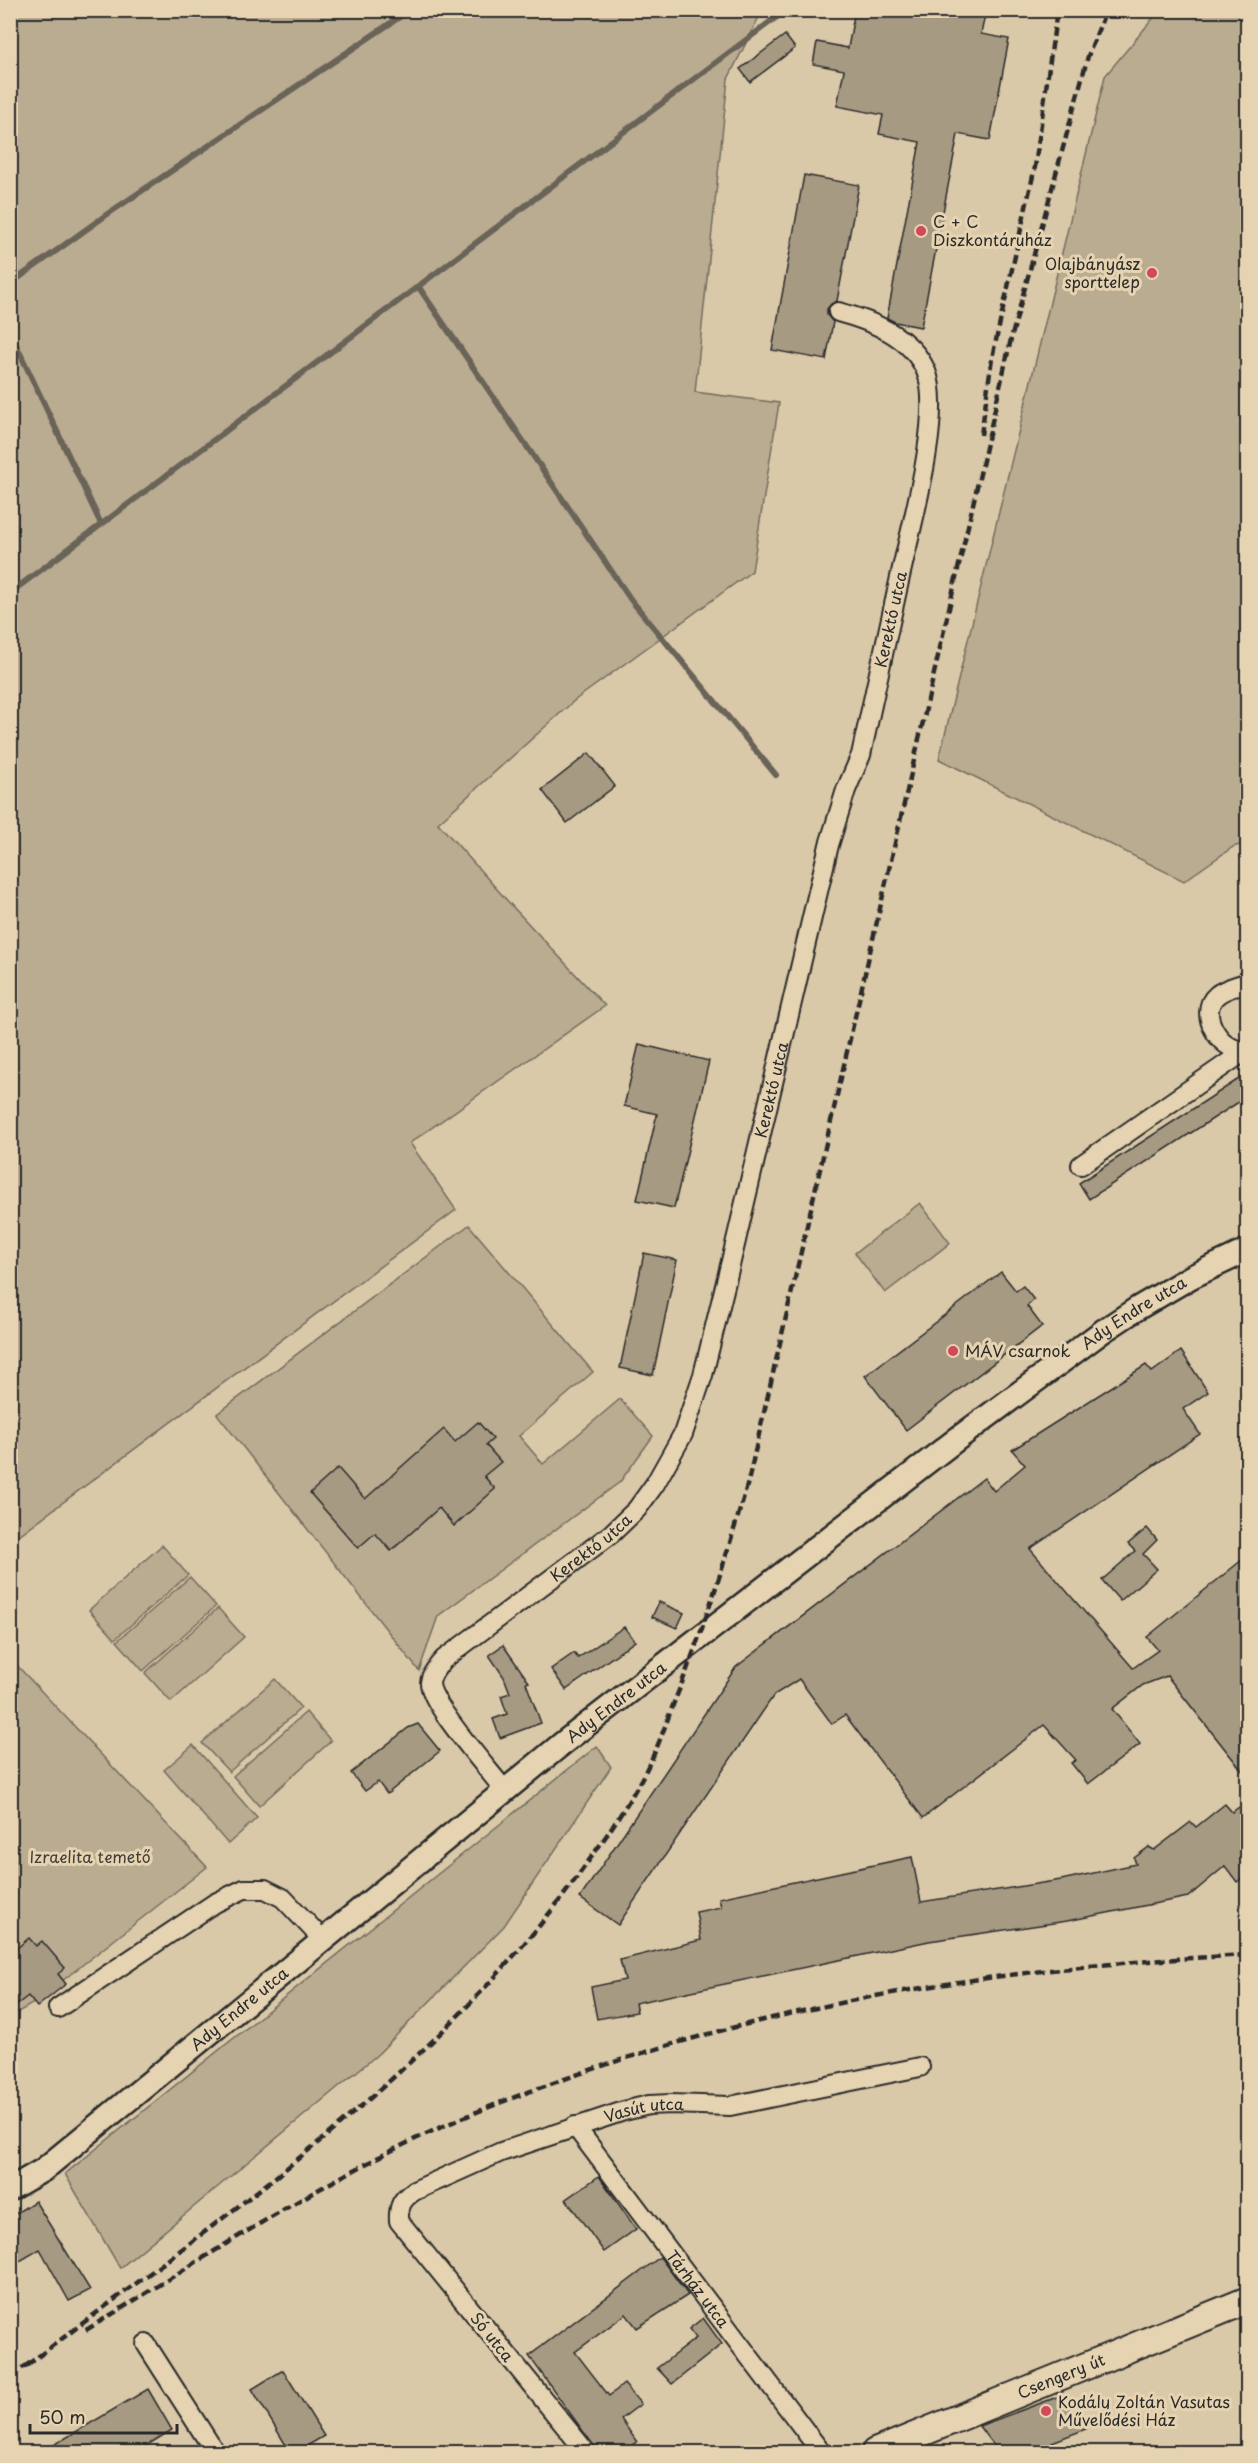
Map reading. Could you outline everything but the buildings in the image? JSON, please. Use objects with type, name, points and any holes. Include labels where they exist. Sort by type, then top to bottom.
[{"type":"main road","name":"Csengery út","points":[[874,2452],[1248,2300]]},
{"type":"street","name":"Kerektó utca","points":[[505,1791],[436,1702],[430,1684],[432,1675],[444,1659],[611,1534],[637,1509],[656,1484],[683,1434],[703,1375],[829,845],[846,790],[861,755],[913,522],[932,407],[926,371],[905,344],[871,321],[838,312]]},
{"type":"street","points":[[1246,1051],[1234,1050],[1225,1043],[1212,1026],[1209,1016],[1210,1006],[1216,995],[1248,982]]},
{"type":"street","points":[[1081,1165],[1246,1051]]},
{"type":"street","name":"Ady Endre utca","points":[[10,2189],[42,2170],[563,1743],[961,1436],[1103,1331],[1191,1277],[1248,1250]]},
{"type":"street","points":[[58,2007],[215,1903],[244,1889],[265,1889],[283,1898],[323,1940]]},
{"type":"street","name":"Vasút utca","points":[[399,2221],[398,2208],[404,2197],[414,2191],[501,2152],[624,2110],[649,2105],[730,2106],[920,2067]]},
{"type":"street","name":"Tárház utca","points":[[575,2126],[820,2452]]},
{"type":"street","name":"Só utca","points":[[399,2221],[586,2452]]},
{"type":"street","points":[[146,2344],[215,2452]]},
{"type":"green space","points":[[11,10],[762,11],[728,79],[695,392],[779,403],[752,571],[575,700],[438,823],[605,1006],[410,1143],[456,1210],[11,1541]]},
{"type":"green space","name":"Olajbányász sporttelep","points":[[1160,10],[1248,11],[1247,843],[1233,847],[1184,881],[939,759],[1105,76]]},
{"type":"green space","points":[[920,1203],[950,1243],[885,1293],[855,1253]]},
{"type":"green space","points":[[469,1225],[593,1372],[519,1436],[543,1464],[620,1399],[653,1436],[620,1482],[438,1616],[419,1671],[217,1414]]},
{"type":"green space","points":[[162,1545],[188,1575],[115,1639],[89,1610]]},
{"type":"green space","points":[[190,1577],[216,1606],[143,1671],[117,1641]]},
{"type":"green space","points":[[218,1608],[244,1637],[171,1702],[145,1673]]},
{"type":"green space","name":"Izraelita temető","points":[[10,1658],[207,1867],[34,2003],[11,2016]]},
{"type":"green space","points":[[275,1679],[301,1708],[229,1772],[202,1743]]},
{"type":"green space","points":[[306,1712],[331,1741],[259,1806],[233,1776]]},
{"type":"green space","points":[[193,1745],[257,1818],[228,1844],[164,1770]]},
{"type":"green space","points":[[597,1746],[611,1767],[504,1926],[378,2054],[120,2268],[65,2174]]},
{"type":"waterway","points":[[10,284],[109,213],[410,10]]},
{"type":"waterway","points":[[10,593],[786,10]]},
{"type":"waterway","points":[[418,286],[631,600],[776,775]]},
{"type":"waterway","points":[[10,332],[101,524]]},
{"type":"railway","points":[[981,435],[992,358],[1035,167],[1057,10]]},
{"type":"railway","points":[[27,2365],[173,2256],[317,2143],[386,2084],[452,2021],[515,1955],[572,1884],[624,1808],[654,1753],[704,1622],[748,1482],[1011,339],[1088,56],[1106,10]]},
{"type":"railway","points":[[86,2330],[282,2211],[403,2145],[506,2101],[611,2063],[768,2019],[926,1987],[1085,1967],[1248,1955]]},
{"type":"railway","points":[[10,2375],[34,2361]]},
{"type":"place","name":"C + C Diszkontáruház","points":[[921,231]]},
{"type":"place","name":"Olajbányász sporttelep","points":[[1152,273]]},
{"type":"place","name":"MÁV csarnok","points":[[953,1351]]},
{"type":"place","name":"Kodály Zoltán Vasutas Művelődési Ház","points":[[1046,2411]]}]
